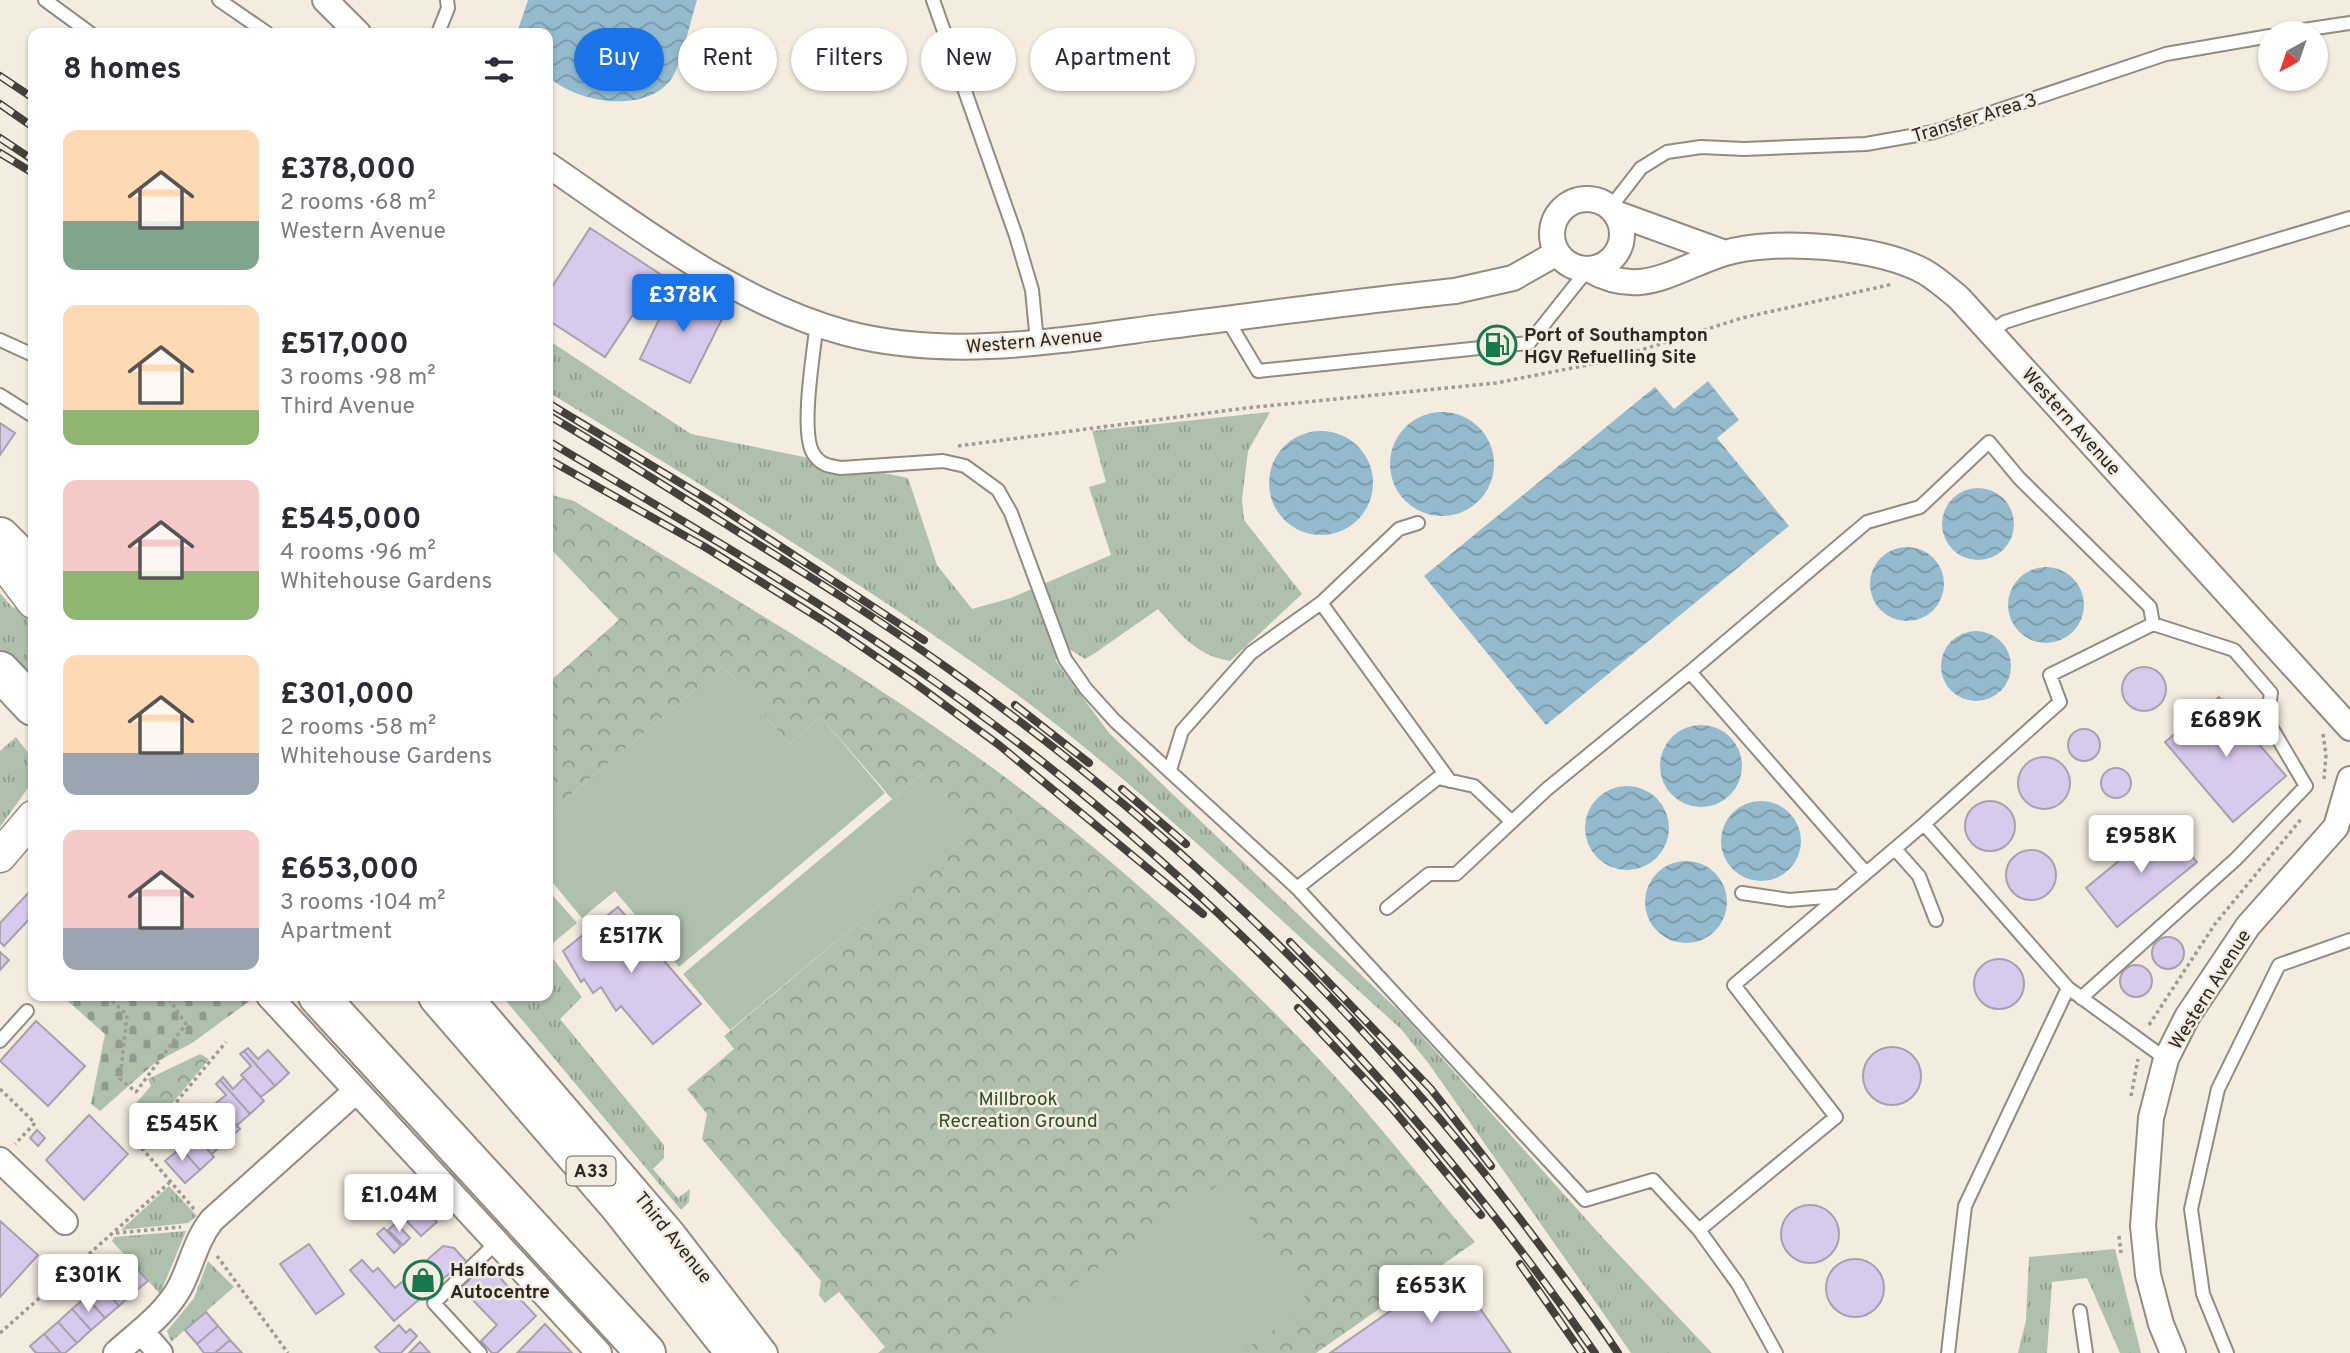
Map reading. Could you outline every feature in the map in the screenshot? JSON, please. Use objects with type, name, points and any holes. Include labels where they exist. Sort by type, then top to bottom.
[{"type":"highway","points":[[0,537],[28,565]]},
{"type":"highway","points":[[0,671],[28,701]]},
{"type":"highway","points":[[323,1001],[646,1353]]},
{"type":"highway","name":"A33","points":[[442,1001],[618,1204],[736,1353]]},
{"type":"street","points":[[325,0],[353,28]]},
{"type":"street","name":"Western Avenue","points":[[553,169],[713,277],[780,310],[846,333],[931,349],[1037,342],[1486,286],[1513,278],[1557,253]]},
{"type":"street","points":[[1590,199],[1613,211],[1725,253],[1682,272],[1627,284],[1610,281],[1588,269],[1565,262],[1557,253],[1552,232],[1560,211],[1569,204],[1590,199]]},
{"type":"street","points":[[1588,269],[1608,262],[1616,254],[1622,234],[1613,211]]},
{"type":"street","name":"Western Avenue","points":[[1725,253],[1764,247],[1823,246],[1879,256],[1924,271],[1959,298],[1991,332],[2350,728]]},
{"type":"street","points":[[0,558],[28,595]]},
{"type":"street","name":"Western Avenue","points":[[2173,1353],[2161,1324],[2148,1275],[2143,1226],[2145,1170],[2151,1118],[2166,1059],[2187,1017],[2248,926],[2336,827],[2350,779]]},
{"type":"street","points":[[0,856],[28,823]]},
{"type":"street","points":[[0,878],[28,853]]},
{"type":"street","points":[[274,1001],[599,1353]]},
{"type":"street","name":"Third Avenue","points":[[474,1001],[672,1233],[765,1353]]},
{"type":"street","points":[[116,1353],[141,1331],[180,1287],[204,1230],[228,1203],[356,1091]]},
{"type":"street","points":[[4,1155],[65,1222]]},
{"type":"street","points":[[141,1331],[160,1353]]},
{"type":"lane","points":[[45,0],[83,28]]},
{"type":"lane","points":[[219,0],[260,28]]},
{"type":"lane","points":[[440,28],[449,8],[447,0]]},
{"type":"lane","points":[[933,0],[1016,236],[1032,289],[1037,342]]},
{"type":"lane","points":[[2328,26],[2350,23]]},
{"type":"lane","name":"Transfer Area 3","points":[[1613,211],[1642,168],[1667,152],[1702,147],[1744,149],[1866,144],[1934,132],[2166,54],[2258,38]]},
{"type":"lane","points":[[1991,332],[2005,322],[2030,314],[2350,218]]},
{"type":"lane","points":[[1227,319],[1258,371],[1530,343],[1588,269]]},
{"type":"lane","points":[[817,323],[807,434],[813,453],[824,465],[841,468],[943,461],[965,466],[998,489],[1011,513],[1065,659],[1100,707],[1297,888],[1585,1200],[1653,1180],[1699,1230],[1738,1284],[1776,1353]]},
{"type":"lane","points":[[0,340],[28,353]]},
{"type":"lane","points":[[0,395],[28,413]]},
{"type":"lane","points":[[1387,908],[1429,874],[1456,874],[1512,822],[1867,522],[1920,507],[1989,442],[2019,478],[2150,607],[2153,624]]},
{"type":"lane","points":[[1170,770],[1182,731],[1251,653],[1321,603],[1399,529],[1418,523]]},
{"type":"lane","points":[[1321,603],[1450,781]]},
{"type":"lane","points":[[1699,1230],[1836,1117],[1734,985],[1924,824],[2060,702],[2050,675],[2153,624],[2208,644],[2234,650],[2271,693],[2267,720],[2306,786],[2236,859],[2081,998]]},
{"type":"lane","points":[[1690,672],[1866,873]]},
{"type":"lane","points":[[1297,888],[1438,778],[1474,786],[1512,822]]},
{"type":"lane","points":[[1924,824],[2068,988],[2166,1059]]},
{"type":"lane","points":[[1895,849],[1919,876],[1936,920]]},
{"type":"lane","points":[[1742,893],[1789,901],[1839,896]]},
{"type":"lane","points":[[2227,1353],[2203,1294],[2191,1209],[2218,1088],[2279,965],[2350,940]]},
{"type":"lane","points":[[1948,1353],[1965,1206],[2068,988]]},
{"type":"lane","points":[[0,1041],[27,1011]]},
{"type":"lane","points":[[480,1353],[434,1303],[496,1243]]},
{"type":"lane","points":[[2080,1311],[2086,1353]]},
{"type":"path","points":[[951,447],[1246,408],[1496,383],[1603,362],[1742,318],[1903,282]]},
{"type":"path","points":[[2322,727],[2326,755],[2323,789]]},
{"type":"path","points":[[2130,1101],[2143,1042],[2153,1016],[2215,924],[2308,809]]},
{"type":"path","points":[[112,1001],[127,1015],[120,1079],[136,1092],[186,1024],[170,1001]]},
{"type":"path","points":[[226,1042],[140,1146],[170,1182],[288,1353]]},
{"type":"path","points":[[0,1089],[35,1123],[4,1155]]},
{"type":"path","points":[[0,1333],[170,1182]]},
{"type":"path","points":[[113,1234],[204,1230]]},
{"type":"path","points":[[2119,1234],[2122,1258]]},
{"type":"green space","points":[[553,343],[691,434],[908,478],[937,565],[972,609],[1011,598],[1111,555],[1089,487],[1106,482],[1092,431],[1270,412],[1248,451],[1242,499],[1244,520],[1302,594],[1230,661],[1199,649],[1158,609],[1085,659],[1071,650],[1055,660],[1109,733],[1405,1017],[1604,1239],[1712,1353],[1631,1353],[1429,1064],[1401,1029],[1144,797],[1037,710],[929,632],[713,492],[553,395]]},
{"type":"green space","name":"Millbrook Recreation Ground","points":[[553,495],[574,501],[873,685],[1044,807],[1164,908],[1279,1017],[1350,1093],[1475,1242],[1316,1353],[878,1353],[885,1347],[839,1292],[825,1303],[819,1295],[821,1281],[702,1139],[707,1114],[687,1089],[734,1049],[724,1036],[969,830],[922,774],[892,799],[821,717],[789,744],[723,666],[553,810],[553,679],[619,620],[553,551]]},
{"type":"green space","points":[[0,593],[12,607],[28,612],[28,682],[0,654]]},
{"type":"green space","points":[[723,666],[789,744],[821,717],[885,793],[679,967],[615,891],[582,918],[553,883],[553,810]]},
{"type":"green space","points":[[16,737],[28,753],[28,788],[0,827],[0,751]]},
{"type":"green space","points":[[922,774],[970,830],[730,1030],[683,974]]},
{"type":"green space","points":[[553,896],[577,923],[553,943]]},
{"type":"green space","points":[[553,959],[582,997],[560,1019],[664,1145],[664,1158],[653,1169],[678,1198],[690,1189],[689,1202],[681,1210],[506,1001],[553,1001]]},
{"type":"green space","points":[[68,1001],[250,1001],[192,1043],[156,1062],[100,1111],[91,1104],[105,1034]]},
{"type":"green space","points":[[200,1054],[209,1059],[139,1143],[139,1130],[130,1110],[151,1086],[148,1079]]},
{"type":"green space","points":[[1224,1181],[1310,1305],[1240,1353],[975,1353]]},
{"type":"green space","points":[[169,1186],[197,1216],[188,1223],[121,1230]]},
{"type":"green space","points":[[186,1231],[160,1294],[112,1241],[114,1237]]},
{"type":"green space","points":[[2115,1249],[2141,1353],[2120,1353],[2087,1278],[2052,1282],[2047,1353],[2018,1353],[2026,1320],[2029,1257]]},
{"type":"green space","points":[[208,1261],[234,1287],[171,1342],[167,1331],[194,1298]]},
{"type":"water","points":[[528,0],[697,0],[689,28],[678,28],[678,63],[672,78],[664,87],[664,28],[574,28],[574,91],[659,91],[629,101],[593,98],[575,93],[560,85],[553,80],[553,28],[519,28]]},
{"type":"water","points":[[1708,381],[1739,420],[1717,438],[1789,526],[1546,725],[1424,576],[1655,387],[1674,409]]},
{"type":"water","points":[[1442,412],[1462,416],[1479,427],[1490,444],[1494,464],[1490,484],[1479,501],[1462,512],[1442,516],[1422,512],[1405,501],[1394,484],[1390,464],[1394,444],[1405,427],[1422,416]]},
{"type":"water","points":[[1321,431],[1341,435],[1364,454],[1369,463],[1373,483],[1369,503],[1350,526],[1341,531],[1321,535],[1301,531],[1278,512],[1273,503],[1269,483],[1273,463],[1292,440],[1301,435]]},
{"type":"water","points":[[1978,488],[1998,494],[2008,504],[2014,524],[2008,544],[1998,554],[1978,560],[1958,554],[1948,544],[1942,524],[1948,504],[1958,494]]},
{"type":"water","points":[[1900,547],[1914,547],[1928,553],[1938,563],[1944,584],[1938,605],[1928,615],[1914,621],[1900,621],[1886,615],[1876,605],[1870,591],[1870,577],[1876,563],[1886,553]]},
{"type":"water","points":[[2046,567],[2060,570],[2073,578],[2081,591],[2084,605],[2081,619],[2073,632],[2060,640],[2046,643],[2032,640],[2019,632],[2011,619],[2008,605],[2011,591],[2019,578],[2032,570]]},
{"type":"water","points":[[1976,631],[2001,641],[2011,666],[2001,691],[1976,701],[1951,691],[1941,666],[1951,641]]},
{"type":"water","points":[[1701,725],[1717,728],[1730,737],[1739,750],[1742,766],[1739,782],[1730,795],[1717,804],[1701,807],[1685,804],[1672,795],[1663,782],[1660,766],[1663,750],[1672,737],[1685,728]]},
{"type":"water","points":[[1619,786],[1635,786],[1651,793],[1662,804],[1669,820],[1666,844],[1657,858],[1635,870],[1619,870],[1603,863],[1592,852],[1585,836],[1585,820],[1592,804],[1603,793]]},
{"type":"water","points":[[1753,801],[1769,801],[1790,812],[1801,833],[1801,849],[1790,870],[1769,881],[1753,881],[1739,875],[1727,863],[1721,849],[1721,833],[1727,819],[1739,807]]},
{"type":"water","points":[[1678,861],[1694,861],[1709,868],[1720,879],[1727,894],[1724,918],[1715,931],[1694,943],[1678,943],[1663,936],[1652,925],[1645,910],[1645,894],[1652,879],[1663,868]]},
{"type":"building","points":[[590,228],[660,274],[605,357],[553,323],[553,285]]},
{"type":"building","points":[[676,284],[727,309],[690,383],[640,359]]},
{"type":"building","points":[[0,423],[15,433],[0,455]]},
{"type":"building","points":[[2144,667],[2160,673],[2166,689],[2160,705],[2144,711],[2128,705],[2122,689],[2128,673]]},
{"type":"building","points":[[2219,697],[2286,776],[2233,822],[2165,742]]},
{"type":"building","points":[[2084,729],[2095,734],[2100,745],[2095,756],[2084,761],[2073,756],[2068,745],[2073,734]]},
{"type":"building","points":[[2044,757],[2054,759],[2062,765],[2068,773],[2068,793],[2062,801],[2054,807],[2044,809],[2034,807],[2026,801],[2020,793],[2018,783],[2020,773],[2026,765],[2034,759]]},
{"type":"building","points":[[2116,768],[2127,772],[2131,783],[2127,794],[2116,798],[2105,794],[2101,783],[2105,772]]},
{"type":"building","points":[[1990,801],[2008,808],[2015,826],[2008,844],[1990,851],[1972,844],[1965,826],[1972,808]]},
{"type":"building","points":[[2165,823],[2197,862],[2117,927],[2086,888]]},
{"type":"building","points":[[2031,850],[2048,858],[2056,875],[2048,892],[2031,900],[2014,892],[2006,875],[2014,858]]},
{"type":"building","points":[[28,893],[28,920],[4,946],[0,942],[0,923]]},
{"type":"building","points":[[618,907],[701,1004],[653,1044],[621,1006],[616,1011],[601,987],[593,993],[584,979],[581,982],[563,951]]},
{"type":"building","points":[[2168,937],[2179,942],[2184,953],[2179,964],[2168,969],[2157,964],[2152,953],[2157,942]]},
{"type":"building","points":[[0,952],[9,960],[0,970]]},
{"type":"building","points":[[1999,959],[2016,967],[2024,984],[2016,1001],[1999,1009],[1982,1001],[1974,984],[1982,967]]},
{"type":"building","points":[[2136,965],[2147,970],[2152,981],[2147,992],[2136,997],[2125,992],[2120,981],[2125,970]]},
{"type":"building","points":[[36,1021],[85,1066],[48,1106],[0,1061]]},
{"type":"building","points":[[1886,1047],[1898,1047],[1913,1055],[1921,1070],[1921,1082],[1913,1097],[1898,1105],[1886,1105],[1871,1097],[1863,1082],[1863,1070],[1871,1055]]},
{"type":"building","points":[[248,1048],[258,1059],[268,1050],[289,1073],[275,1086],[244,1051]]},
{"type":"building","points":[[244,1051],[275,1086],[261,1097],[241,1075],[251,1066],[240,1054]]},
{"type":"building","points":[[223,1077],[233,1089],[244,1078],[264,1101],[250,1114],[220,1080]]},
{"type":"building","points":[[220,1080],[250,1114],[236,1126],[216,1103],[226,1095],[216,1084]]},
{"type":"building","points":[[199,1104],[209,1115],[219,1106],[240,1129],[226,1141],[196,1107]]},
{"type":"building","points":[[196,1107],[226,1141],[212,1154],[191,1132],[201,1123],[191,1111]]},
{"type":"building","points":[[89,1115],[128,1154],[84,1200],[46,1160]]},
{"type":"building","points":[[37,1130],[45,1138],[38,1146],[30,1138]]},
{"type":"building","points":[[174,1133],[184,1144],[194,1134],[214,1157],[200,1170],[170,1136]]},
{"type":"building","points":[[170,1136],[200,1170],[185,1183],[165,1161],[177,1151],[167,1139]]},
{"type":"building","points":[[413,1198],[437,1222],[421,1236],[398,1212]]},
{"type":"building","points":[[1804,1205],[1816,1205],[1831,1213],[1839,1228],[1839,1240],[1831,1255],[1816,1263],[1804,1263],[1789,1255],[1781,1240],[1781,1228],[1789,1213]]},
{"type":"building","points":[[0,1221],[38,1255],[0,1297]]},
{"type":"building","points":[[396,1223],[410,1238],[403,1245],[388,1230]]},
{"type":"building","points":[[384,1228],[401,1246],[394,1253],[377,1234]]},
{"type":"building","points":[[309,1244],[344,1294],[316,1314],[280,1264]]},
{"type":"building","name":"Halfords Autocentre","points":[[443,1246],[454,1248],[465,1260],[394,1321],[350,1270],[362,1260],[373,1272],[378,1268],[395,1288]]},
{"type":"building","points":[[1855,1259],[1876,1267],[1884,1288],[1876,1309],[1855,1317],[1834,1309],[1826,1288],[1834,1267]]},
{"type":"building","points":[[129,1260],[148,1281],[133,1293],[115,1272]]},
{"type":"building","points":[[486,1263],[536,1316],[497,1353],[492,1353],[481,1341],[497,1325],[461,1288]]},
{"type":"building","points":[[1452,1268],[1511,1353],[1330,1353]]},
{"type":"building","points":[[115,1272],[133,1293],[119,1306],[100,1285]]},
{"type":"building","points":[[100,1285],[119,1306],[105,1318],[86,1297]]},
{"type":"building","points":[[86,1297],[105,1318],[91,1330],[72,1309]]},
{"type":"building","points":[[72,1309],[91,1330],[77,1343],[58,1322]]},
{"type":"building","points":[[206,1312],[218,1326],[197,1344],[185,1330]]},
{"type":"building","points":[[58,1322],[77,1343],[65,1353],[61,1353],[44,1334]]},
{"type":"building","points":[[545,1324],[572,1353],[518,1352]]},
{"type":"building","points":[[399,1325],[406,1333],[410,1329],[417,1336],[401,1353],[381,1353],[375,1347]]},
{"type":"building","points":[[218,1326],[230,1340],[215,1353],[204,1353],[197,1344]]},
{"type":"building","points":[[44,1334],[61,1353],[36,1353],[30,1346]]},
{"type":"building","points":[[230,1340],[242,1353],[215,1353]]},
{"type":"building","points":[[420,1342],[430,1353],[409,1353]]},
{"type":"railway","points":[[0,76],[28,95]]},
{"type":"railway","points":[[0,104],[28,124]]},
{"type":"railway","points":[[0,138],[28,157]]},
{"type":"railway","points":[[0,153],[28,170]]},
{"type":"railway","points":[[553,406],[717,505],[924,640]]},
{"type":"railway","points":[[553,418],[924,651],[1112,794],[1189,861],[1264,931],[1404,1078],[1533,1236],[1618,1353]]},
{"type":"railway","points":[[553,444],[733,551],[914,667],[1012,738],[1107,814],[1198,895],[1286,979],[1369,1068],[1449,1159],[1524,1255],[1595,1353]]},
{"type":"railway","points":[[553,462],[705,547],[827,623],[912,681],[999,745],[1203,914]]},
{"type":"railway","points":[[1015,705],[1089,763]]},
{"type":"railway","points":[[1122,789],[1186,844]]},
{"type":"railway","points":[[1290,942],[1431,1089],[1491,1166]]},
{"type":"railway","points":[[1298,1008],[1391,1107],[1481,1215]]},
{"type":"railway","points":[[1520,1264],[1582,1353]]},
{"type":"place","name":"Port of Southampton HGV Refuelling Site","points":[[1497,345]]},
{"type":"place","name":"Halfords Autocentre","points":[[423,1280]]}]
